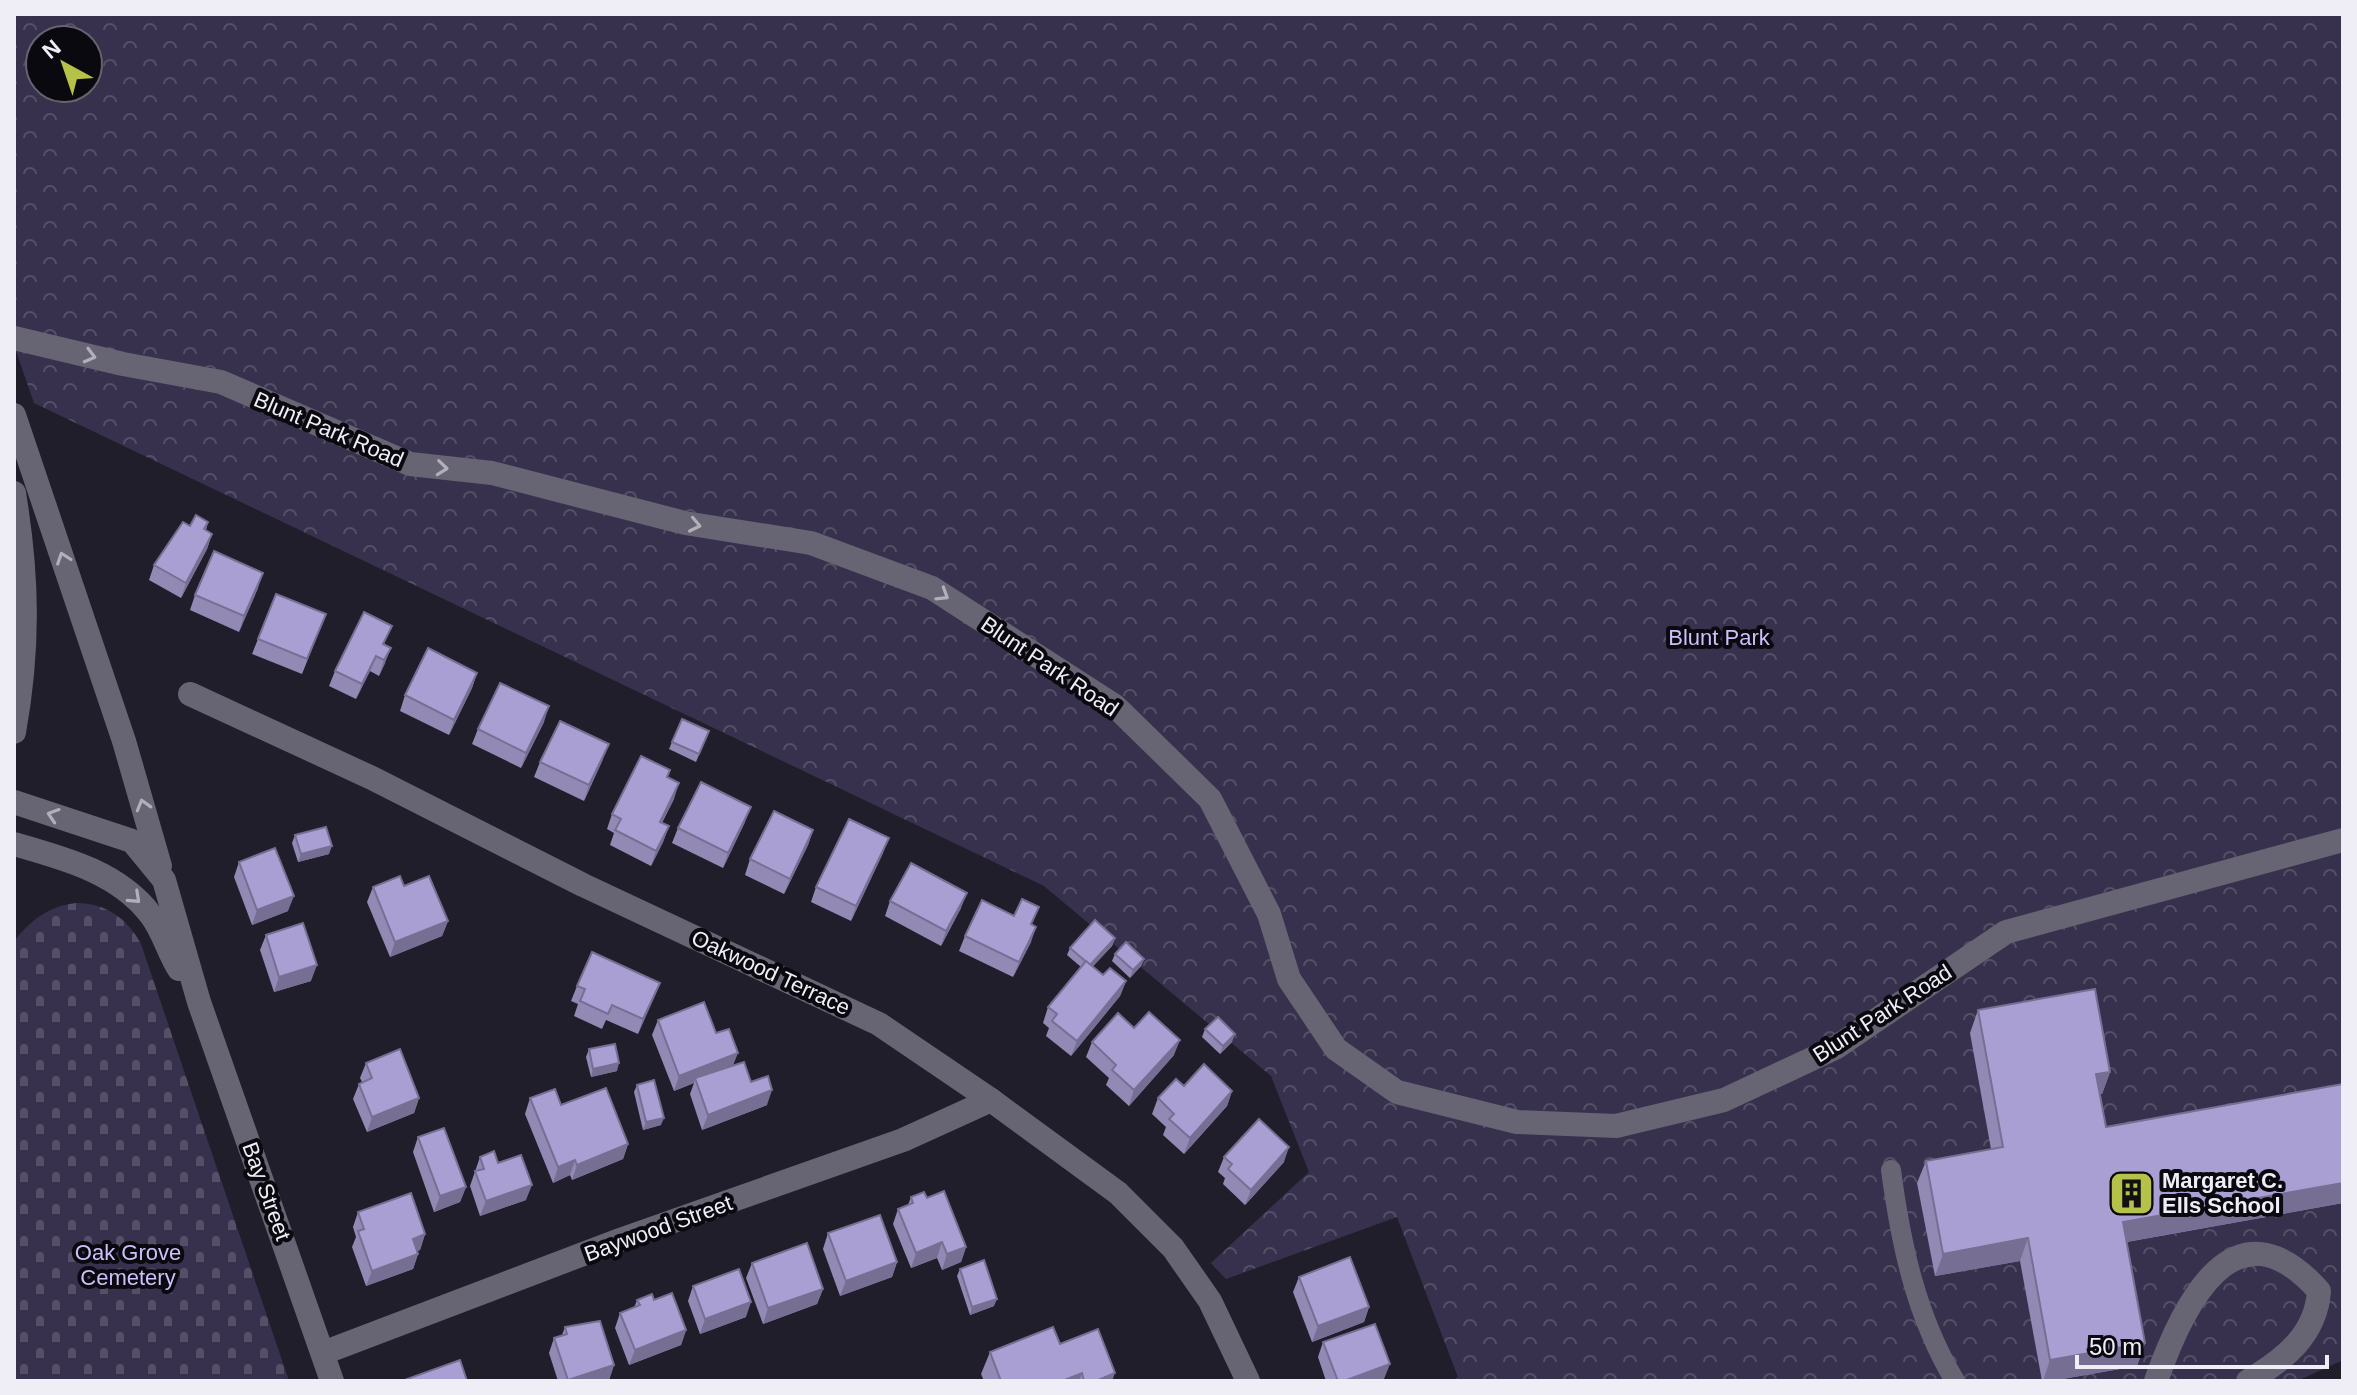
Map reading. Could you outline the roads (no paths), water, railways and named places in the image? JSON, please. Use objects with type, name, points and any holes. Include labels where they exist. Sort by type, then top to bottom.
[{"type":"street","name":"Blunt Park Road","points":[[14,338],[123,364],[221,382],[410,464],[492,473],[685,523],[811,543],[932,588],[1115,706],[1210,799],[1269,914],[1289,979],[1336,1049],[1397,1092],[1517,1122],[1616,1126],[1724,1100],[1835,1048],[2006,932],[2343,840]]},
{"type":"street","points":[[14,415],[124,741],[164,880]]},
{"type":"street","points":[[14,493],[26,564],[25,670],[14,732]]},
{"type":"street","name":"Oakwood Terrace","points":[[190,694],[372,778],[583,885],[879,1024],[991,1100],[1118,1193],[1173,1248],[1210,1301],[1248,1381]]},
{"type":"street","name":"Bay Street","points":[[14,802],[132,841],[164,880],[199,1002],[332,1381]]},
{"type":"street","name":"Bay Street","points":[[14,844],[93,871],[134,896],[152,916],[173,960],[199,1002]]},
{"type":"street","name":"Baywood Street","points":[[323,1353],[620,1240],[903,1140],[991,1100]]},
{"type":"street","points":[[2156,1381],[2174,1330],[2198,1288],[2223,1266],[2247,1254],[2289,1264],[2319,1291],[2317,1312],[2301,1340],[2272,1366],[2248,1381]]},
{"type":"lane","points":[[1891,1170],[1912,1288],[1940,1356],[1955,1381]]},
{"type":"place","name":"Margaret C. Ells School","points":[[2131,1193]]},
{"type":"park label","name":"Blunt Park","points":[[1719,637]]},
{"type":"park label","name":"Oak Grove Cemetery","points":[[128,1264]]}]
